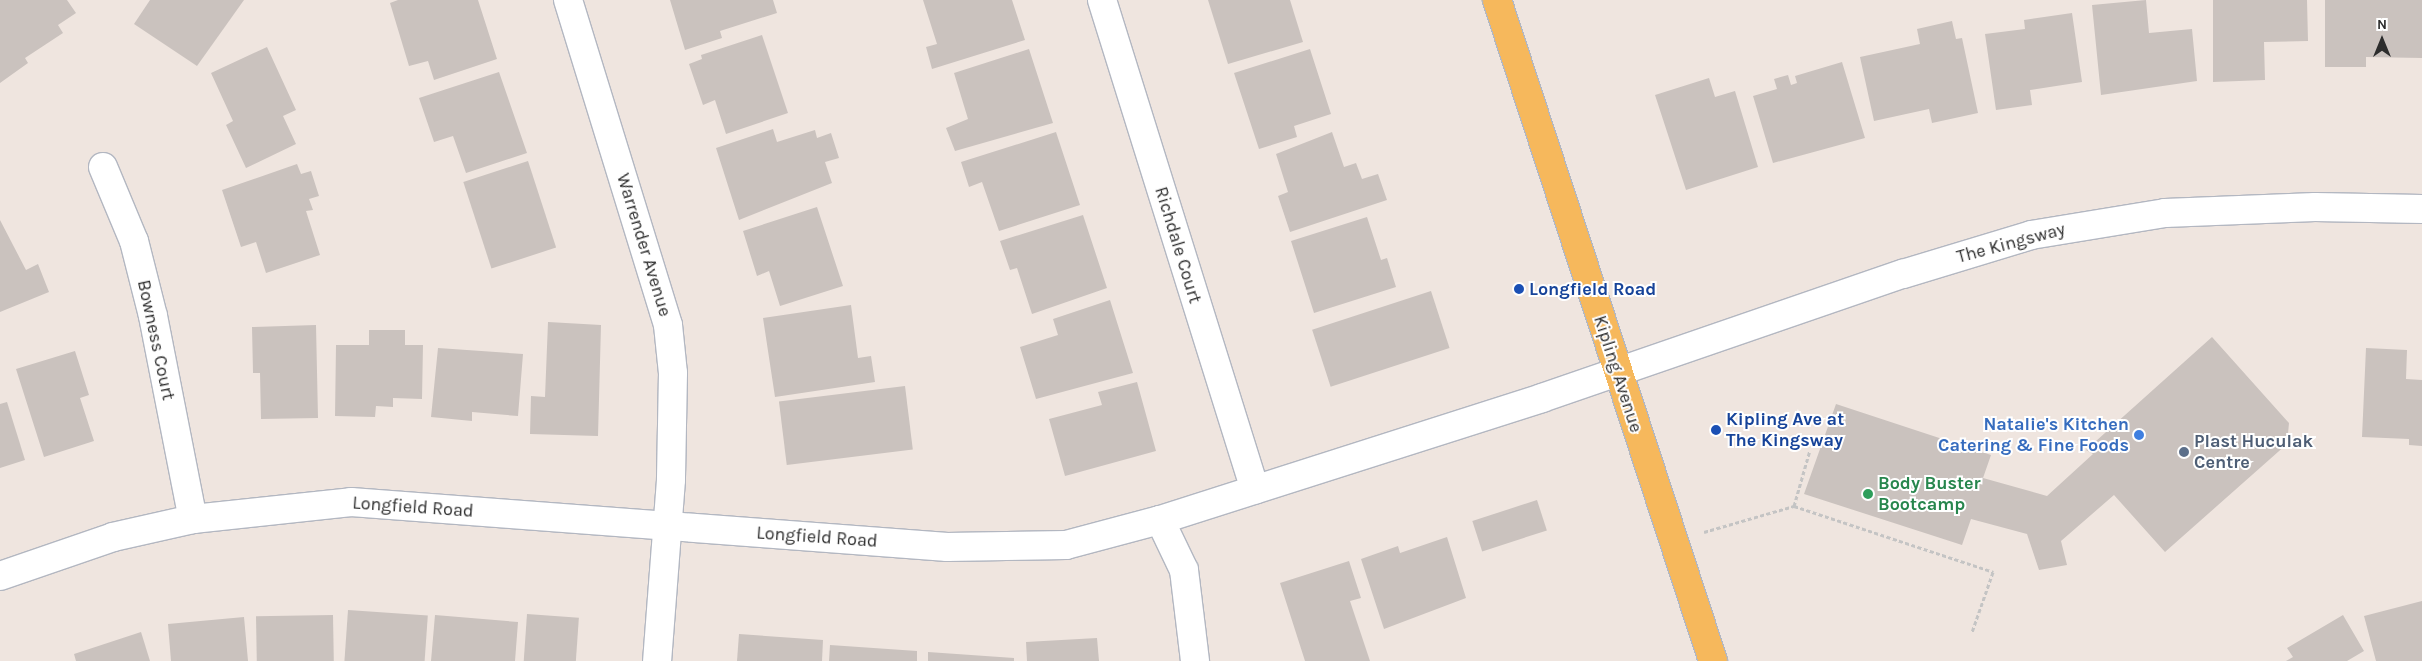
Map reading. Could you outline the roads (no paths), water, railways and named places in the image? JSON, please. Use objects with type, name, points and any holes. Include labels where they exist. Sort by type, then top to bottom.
[{"type":"main road","name":"Kipling Avenue","points":[[1498,0],[1713,661]]},
{"type":"street","name":"Warrender Avenue","points":[[568,0],[668,325],[673,383],[671,480],[664,526],[657,661]]},
{"type":"street","name":"Richdale Court","points":[[1102,0],[1255,490]]},
{"type":"street","name":"Bowness Court","points":[[103,166],[134,241],[153,316],[193,518]]},
{"type":"street","name":"The Kingsway","points":[[1618,371],[1911,271],[2032,235],[2110,218],[2230,208],[2422,209]]},
{"type":"street","name":"Longfield Road","points":[[0,576],[113,537],[193,518],[351,502],[947,548],[1026,548],[1066,544],[1160,520],[1618,371]]},
{"type":"street","points":[[1160,520],[1184,570],[1195,661]]},
{"type":"place","name":"Longfield Road","points":[[1519,289]]},
{"type":"place","name":"Kipling Ave at The Kingsway","points":[[1716,430]]},
{"type":"place","name":"Natalie's Kitchen Catering & Fine Foods","points":[[2139,435]]},
{"type":"place","name":"Plast Huculak Centre","points":[[2184,452]]},
{"type":"place","name":"Body Buster Bootcamp","points":[[1868,494]]}]
